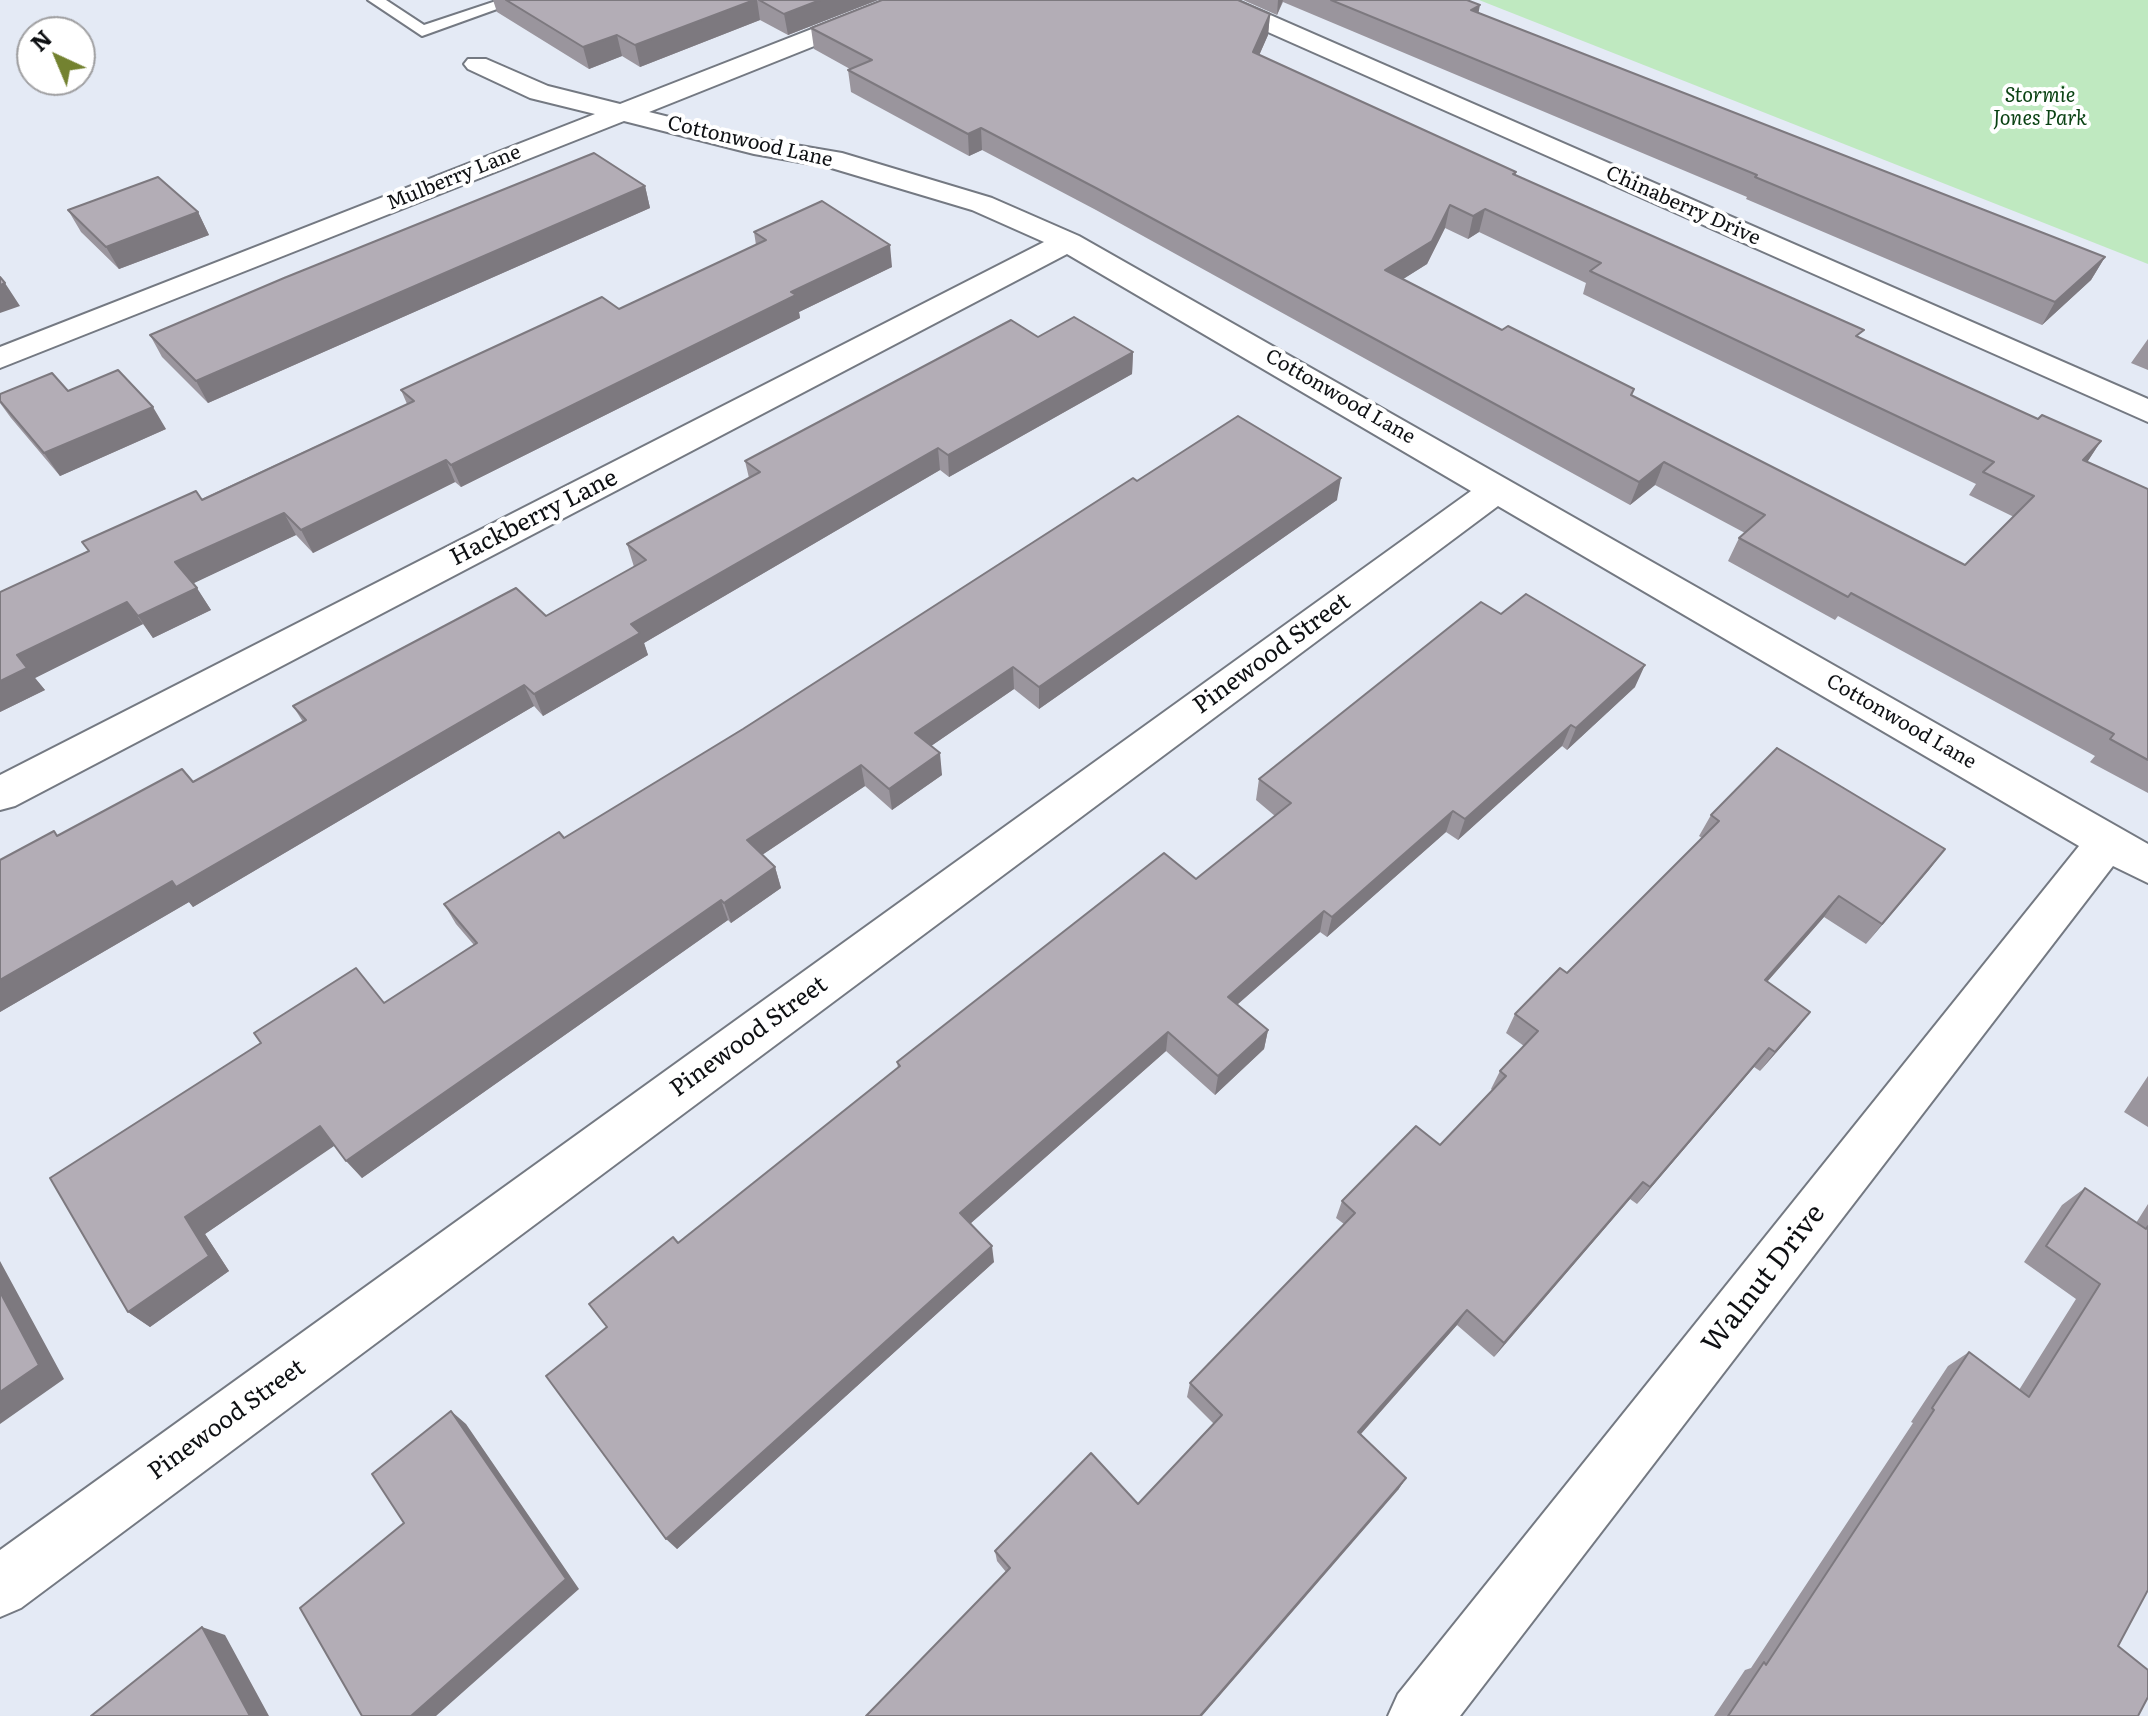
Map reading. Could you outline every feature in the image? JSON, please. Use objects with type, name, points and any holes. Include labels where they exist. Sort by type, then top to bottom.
[{"type":"street","name":"Mulberry Lane","points":[[0,358],[908,0]]},
{"type":"street","name":"Chinaberry Drive","points":[[1216,0],[2148,412]]},
{"type":"street","name":"Cottonwood Lane","points":[[477,64],[539,92],[754,146],[832,159],[982,204],[1068,242],[2128,853]]},
{"type":"street","name":"Hackberry Lane","points":[[0,794],[1068,242]]},
{"type":"street","name":"Pinewood Street","points":[[0,1587],[1499,488]]},
{"type":"street","name":"Walnut Drive","points":[[1420,1716],[2128,853]]},
{"type":"lane","points":[[376,0],[422,31],[514,0]]},
{"type":"green space","name":"Stormie Jones Park","points":[[1479,0],[2148,0],[2148,264]]},
{"type":"building","points":[[506,0],[754,0],[635,45],[617,35],[583,47]]},
{"type":"building","points":[[759,0],[820,0],[784,14]]},
{"type":"building","points":[[882,0],[1238,0],[1270,14],[1253,52],[1516,172],[1513,174],[1864,330],[1856,336],[2038,419],[2042,415],[2101,441],[2083,460],[2148,489],[2148,760],[2110,739],[2114,734],[1851,593],[1848,597],[1739,538],[1765,515],[1664,462],[1639,482],[981,128],[968,134],[848,70],[872,60],[811,28]],"holes":[[[1450,205],[1473,216],[1485,209],[1601,263],[1590,271],[1994,462],[1983,472],[2034,496],[1965,565],[1631,395],[1634,389],[1508,326],[1502,330],[1385,270],[1432,241]]]},
{"type":"building","points":[[1331,0],[1467,0],[1480,5],[1471,10],[2105,257],[2055,302],[1755,177],[1757,175]]},
{"type":"building","points":[[594,153],[645,186],[196,381],[150,335],[284,278]]},
{"type":"building","points":[[158,177],[198,212],[106,247],[68,210]]},
{"type":"building","points":[[822,201],[890,245],[791,292],[796,295],[451,465],[446,460],[301,530],[284,513],[175,562],[197,588],[138,616],[127,602],[17,655],[27,668],[0,681],[0,592],[89,551],[82,542],[196,491],[202,500],[414,401],[401,390],[602,297],[619,309],[766,240],[754,232]]},
{"type":"building","points":[[1074,317],[1133,352],[948,455],[938,448],[631,624],[640,633],[534,694],[524,685],[176,887],[172,881],[0,980],[0,860],[54,831],[57,836],[182,769],[193,782],[306,720],[293,706],[516,588],[546,616],[646,560],[627,544],[760,472],[745,461],[1011,320],[1038,337]]},
{"type":"building","points":[[118,370],[153,407],[44,453],[0,401],[0,394],[52,373],[68,391]]},
{"type":"building","points":[[1238,416],[1341,478],[1039,687],[1013,667],[915,733],[940,753],[889,789],[861,765],[747,840],[775,867],[724,903],[721,900],[346,1161],[320,1126],[185,1217],[209,1256],[128,1312],[50,1178],[261,1043],[254,1033],[356,968],[384,1003],[477,943],[444,904],[559,832],[564,838],[743,729],[1133,478],[1137,481]]},
{"type":"building","points":[[1526,594],[1645,665],[1576,728],[1571,725],[1465,819],[1453,811],[1332,917],[1324,911],[1228,997],[1268,1030],[1218,1076],[1168,1032],[960,1213],[992,1246],[666,1539],[546,1376],[607,1327],[589,1304],[673,1237],[678,1243],[900,1066],[897,1062],[1164,853],[1196,879],[1291,803],[1259,779],[1481,602],[1501,614]]},
{"type":"building","points":[[1777,748],[1945,849],[1882,924],[1839,896],[1765,980],[1810,1012],[1775,1052],[1769,1048],[1650,1187],[1643,1182],[1504,1343],[1467,1310],[1358,1432],[1406,1478],[1200,1716],[866,1716],[1010,1568],[995,1551],[1091,1453],[1138,1504],[1222,1415],[1190,1383],[1355,1213],[1342,1201],[1416,1126],[1440,1145],[1506,1076],[1500,1071],[1538,1031],[1515,1014],[1560,968],[1567,973],[1719,821],[1711,815]]},
{"type":"building","points":[[2085,1188],[2146,1229],[2148,1226],[2148,1590],[2118,1646],[2148,1670],[2148,1697],[2138,1716],[1728,1716],[1764,1662],[1766,1665],[1969,1352],[2029,1397],[2100,1284],[2046,1246]]},
{"type":"building","points":[[0,1292],[39,1365],[0,1392]]},
{"type":"building","points":[[451,1411],[566,1579],[411,1716],[362,1716],[300,1608],[404,1523],[372,1474]]},
{"type":"building","points":[[202,1627],[250,1716],[91,1716]]}]
